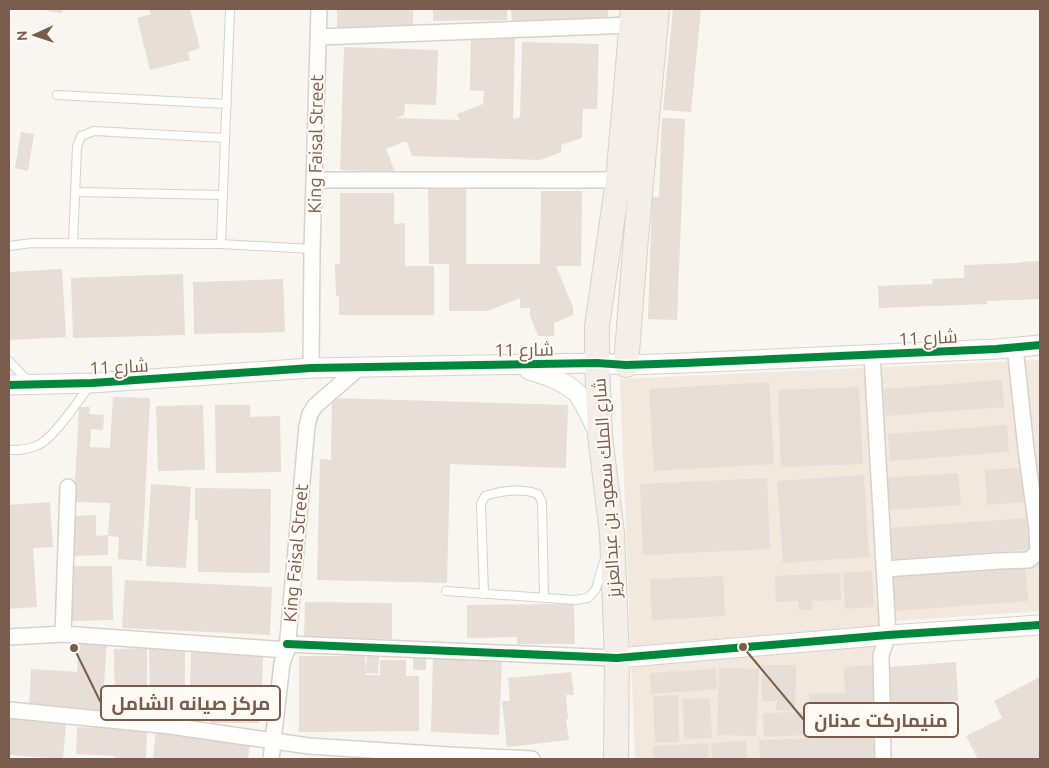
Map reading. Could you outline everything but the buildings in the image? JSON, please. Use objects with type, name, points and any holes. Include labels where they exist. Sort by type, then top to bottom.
[{"type":"main road","name":"شارع الملك سعود بن عبدالعزيز","points":[[626,364],[657,9]]},
{"type":"main road","name":"شارع الملك سعود بن عبدالعزيز","points":[[616,759],[617,658],[612,533],[600,436],[597,326],[618,180],[633,17]]},
{"type":"street","name":"King Faisal Street","points":[[310,368],[319,9]]},
{"type":"street","points":[[318,37],[633,17]]},
{"type":"street","points":[[314,180],[618,180]]},
{"type":"street","name":"شارع 11","points":[[9,385],[92,383],[310,368],[597,363],[685,364],[1040,345]]},
{"type":"street","points":[[884,569],[999,560],[1028,560],[1038,552],[1037,529],[1015,347]]},
{"type":"street","points":[[872,355],[888,635],[881,655],[883,759]]},
{"type":"street","points":[[513,365],[554,378],[568,386],[579,395],[600,436]]},
{"type":"street","name":"King Faisal Street","points":[[271,759],[282,663],[287,647],[307,426],[310,414],[315,406],[360,367]]},
{"type":"street","points":[[63,634],[68,487]]},
{"type":"street","points":[[9,637],[63,634],[287,647],[617,658],[888,635],[1040,625]]},
{"type":"street","points":[[9,710],[170,726],[309,746],[532,759]]},
{"type":"lane","points":[[221,244],[230,9]]},
{"type":"lane","points":[[57,95],[227,104]]},
{"type":"lane","points":[[73,243],[77,147],[82,136],[94,131],[225,138]]},
{"type":"lane","points":[[76,192],[223,195]]},
{"type":"lane","points":[[9,246],[32,242],[221,244],[312,249]]},
{"type":"lane","points":[[9,361],[31,384]]},
{"type":"lane","points":[[9,450],[37,446],[46,441],[92,383]]},
{"type":"lane","points":[[484,594],[481,504],[485,496],[496,492],[529,491],[538,494],[542,502],[544,598]]},
{"type":"lane","points":[[446,591],[575,600],[588,598],[596,589],[612,533]]},
{"type":"shaded area","points":[[1040,360],[1040,611],[896,621],[896,642],[883,643],[891,759],[635,759],[620,379]]},
{"type":"cycle path","points":[[9,385],[92,383],[311,368],[597,363],[626,365],[996,349],[1040,345]]},
{"type":"cycle path","points":[[287,644],[617,658],[888,635],[1040,625]]},
{"type":"place","name":"منيماركت عدنان","points":[[743,647]]},
{"type":"place","name":"مركز صيانه الشامل","points":[[74,648]]}]
